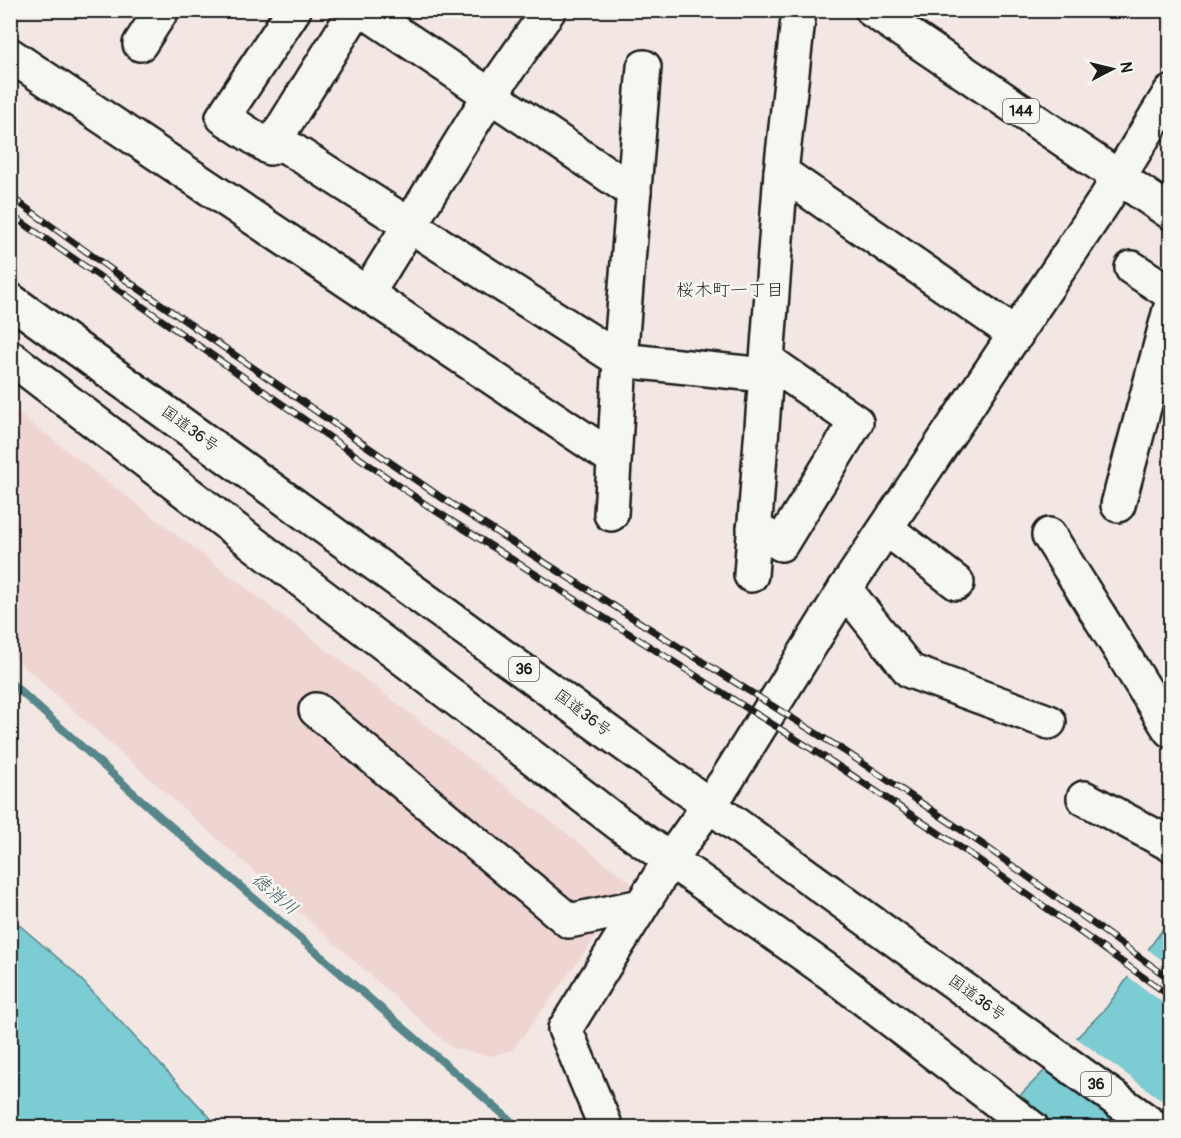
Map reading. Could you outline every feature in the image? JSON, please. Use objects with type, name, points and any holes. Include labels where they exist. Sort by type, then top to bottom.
[{"type":"main road","points":[[140,44],[162,10]]},
{"type":"main road","points":[[294,10],[223,117],[270,148],[356,10]]},
{"type":"main road","points":[[363,10],[634,192]]},
{"type":"main road","points":[[366,294],[490,95],[549,10]]},
{"type":"main road","points":[[751,575],[781,172],[799,10]]},
{"type":"main road","name":"144","points":[[872,10],[1170,212]]},
{"type":"main road","points":[[10,55],[614,459]]},
{"type":"main road","points":[[611,514],[620,360],[644,67]]},
{"type":"main road","points":[[605,1125],[565,1029],[670,860],[709,806],[845,589],[1119,178],[1170,93]]},
{"type":"main road","points":[[275,139],[620,360],[766,368],[856,422],[781,544],[754,528]]},
{"type":"main road","points":[[781,172],[1016,335]]},
{"type":"main road","points":[[1132,268],[1170,293]]},
{"type":"main road","name":"国道36号","points":[[10,300],[1156,1128]]},
{"type":"main road","points":[[1118,505],[1170,310]]},
{"type":"main road","points":[[10,357],[670,860],[829,972],[1032,1128]]},
{"type":"main road","points":[[887,529],[957,583]]},
{"type":"main road","points":[[1048,536],[1170,730]]},
{"type":"main road","points":[[845,589],[910,671],[1049,722]]},
{"type":"main road","points":[[316,710],[569,921],[641,906]]},
{"type":"main road","points":[[1084,798],[1170,844]]},
{"type":"shaded area","points":[[10,407],[634,885],[513,1050],[491,1056],[452,1048],[11,655]]},
{"type":"water","points":[[11,918],[73,971],[219,1127],[11,1127]]},
{"type":"water","points":[[1170,919],[1170,1127],[988,1128],[1106,1008]]},
{"type":"pier","points":[[1146,948],[1170,966],[1170,1008],[1126,975]]},
{"type":"pier","points":[[1074,1036],[1170,1106],[1170,1127],[1126,1127],[1042,1068]]},
{"type":"waterway","name":"徳消川","points":[[10,682],[158,815],[519,1128]]},
{"type":"railway","points":[[10,196],[116,273],[439,496],[846,752],[985,846],[1170,979]]},
{"type":"railway","points":[[10,214],[431,508],[832,762],[976,858],[1170,996]]},
{"type":"district","name":"桜木町一丁目","points":[[730,290]]}]
